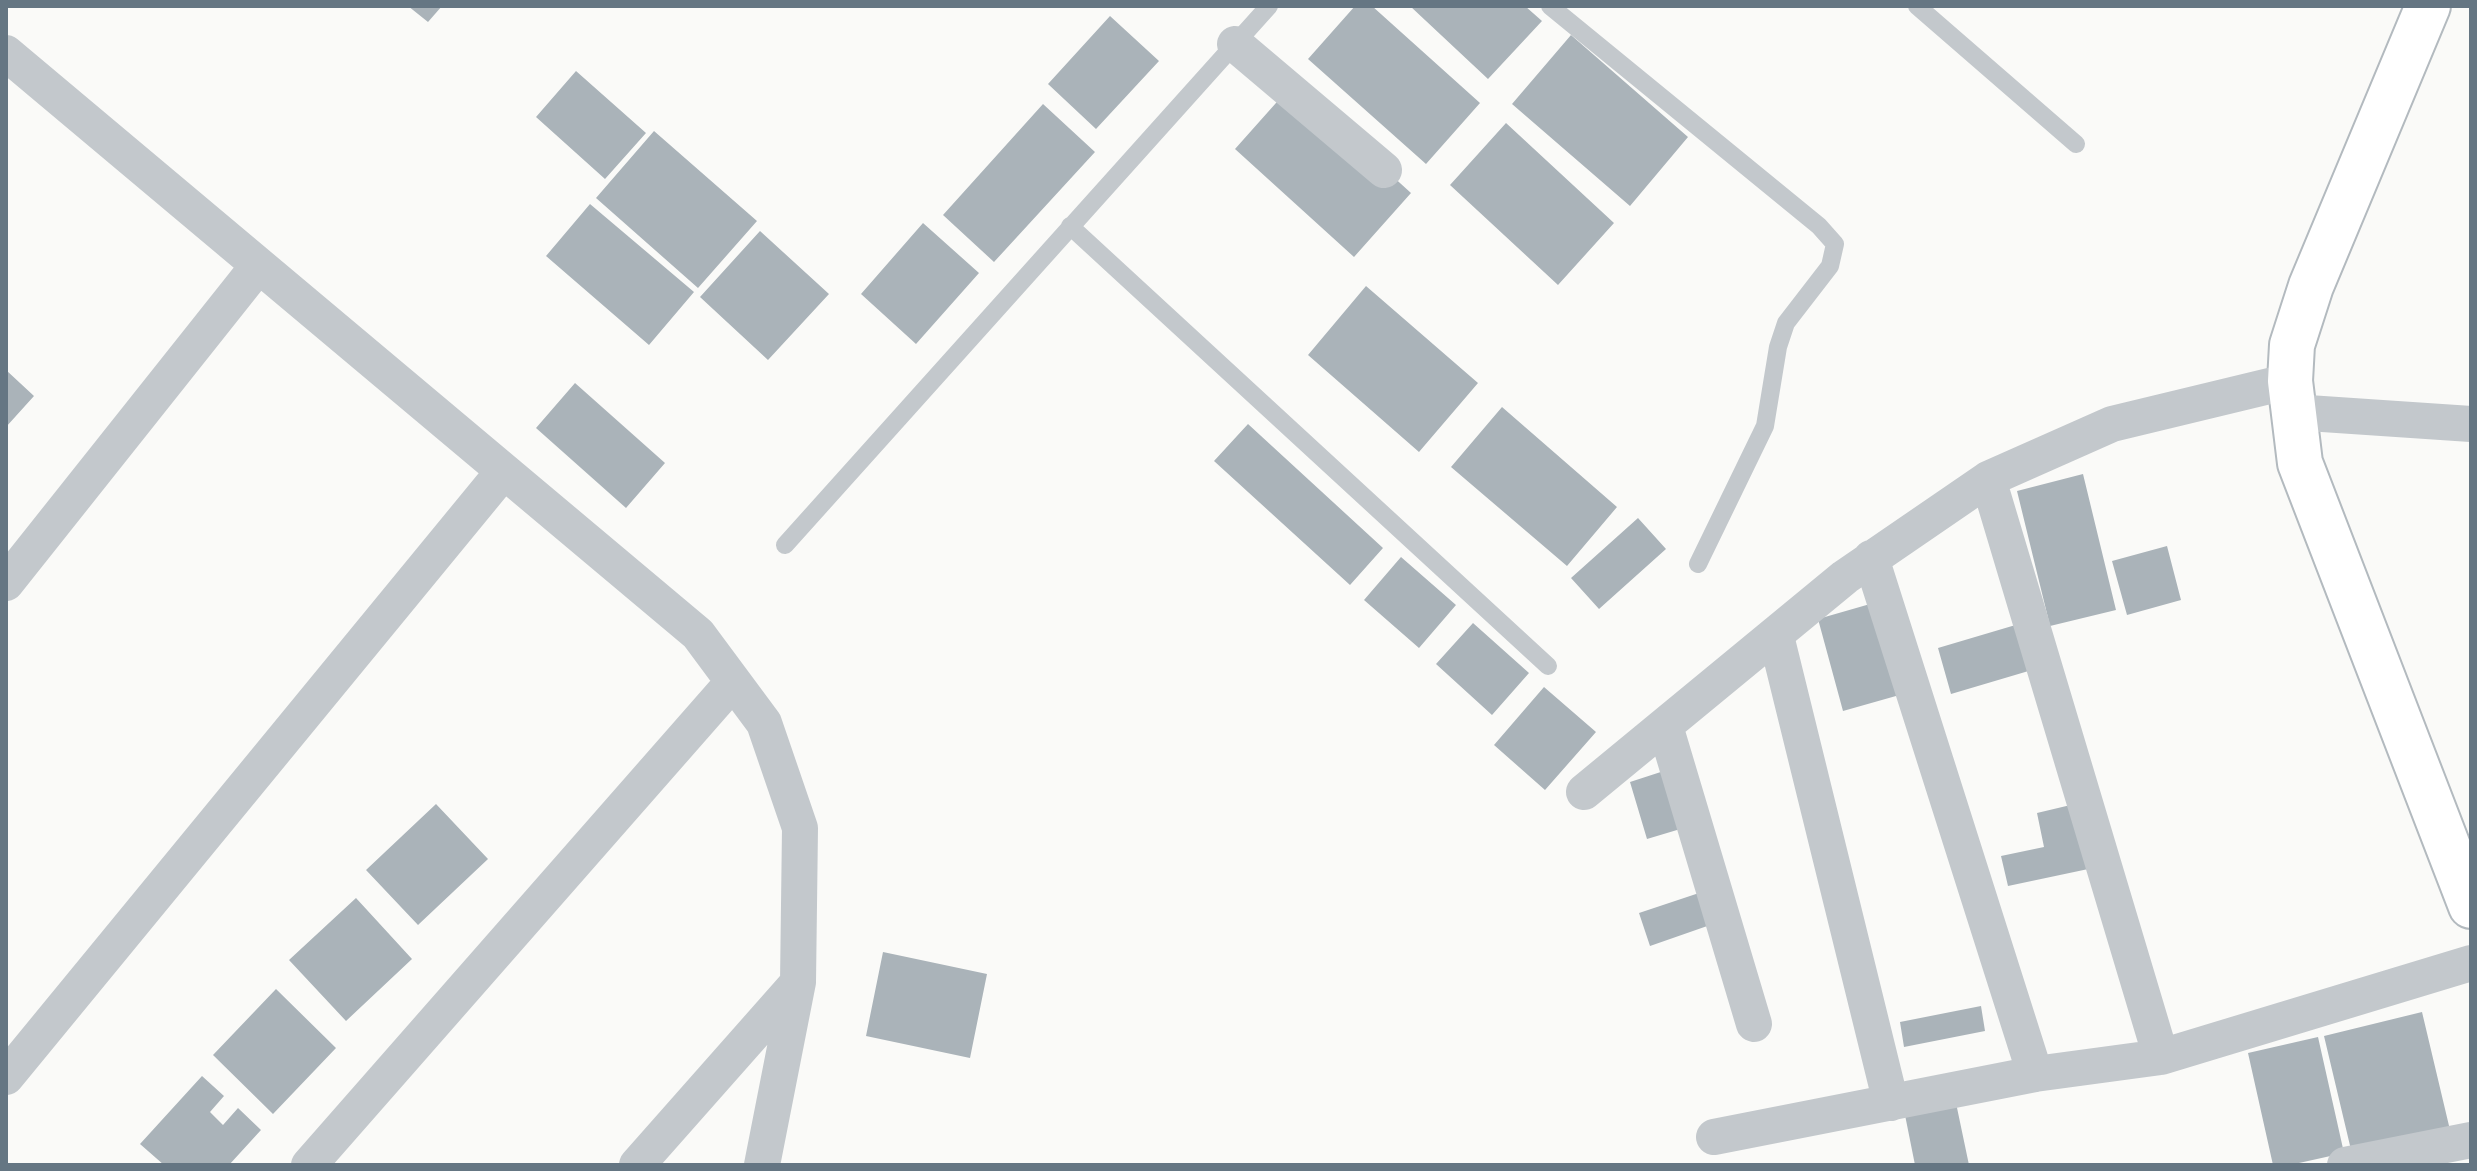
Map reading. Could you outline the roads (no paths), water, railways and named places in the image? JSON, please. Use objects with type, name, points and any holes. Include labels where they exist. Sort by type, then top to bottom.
[{"type":"street","points":[[2428,6],[2311,286],[2292,345],[2291,396],[2300,463],[2471,906]]},
{"type":"street","points":[[1235,44],[1384,170]]},
{"type":"street","points":[[6,53],[698,634],[764,723],[800,828],[798,982],[762,1165]]},
{"type":"street","points":[[6,583],[258,266]]},
{"type":"street","points":[[1584,792],[1871,558],[1988,479],[2112,424],[2291,396],[2471,424]]},
{"type":"street","points":[[6,1077],[503,472]]},
{"type":"street","points":[[1988,479],[2161,1057]]},
{"type":"street","points":[[1871,558],[2035,1074]]},
{"type":"street","points":[[1776,636],[1891,1103]]},
{"type":"street","points":[[309,1165],[733,682]]},
{"type":"street","points":[[1665,726],[1754,1024]]},
{"type":"street","points":[[1714,1137],[2035,1074],[2161,1057],[2471,963]]},
{"type":"street","points":[[637,1165],[798,982]]},
{"type":"street","points":[[2345,1165],[2471,1140]]},
{"type":"lane","points":[[785,545],[1269,6]]},
{"type":"lane","points":[[1550,6],[1819,226],[1835,244],[1830,266],[1786,323],[1778,347],[1765,426],[1698,564]]},
{"type":"lane","points":[[1917,6],[2076,144]]},
{"type":"lane","points":[[1070,226],[1548,666]]}]
